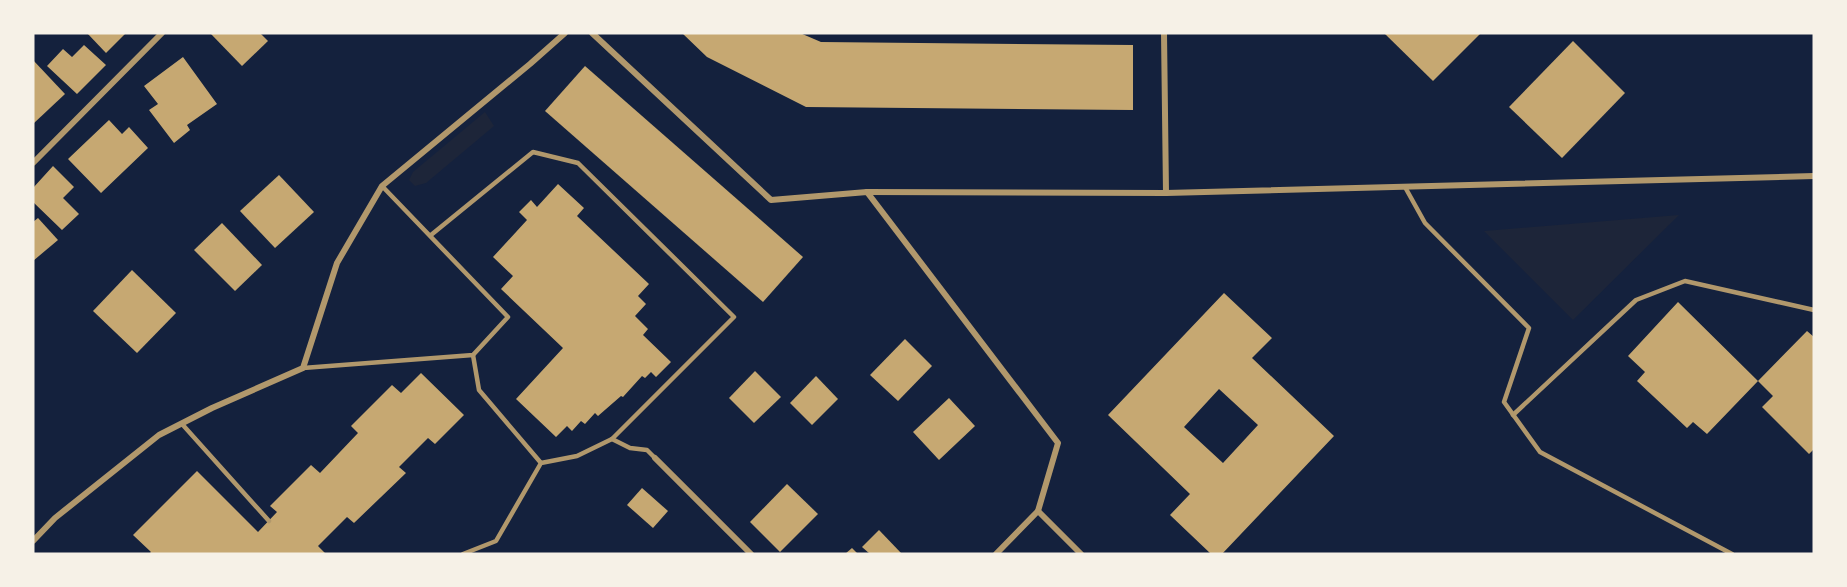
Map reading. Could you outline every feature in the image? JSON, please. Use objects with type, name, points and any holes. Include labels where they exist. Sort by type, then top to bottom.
[{"type":"street","points":[[33,163],[162,33]]},
{"type":"street","points":[[33,541],[55,518],[159,435],[212,408],[303,368],[338,263],[382,186],[565,33]]},
{"type":"street","points":[[592,33],[771,200],[867,192],[1166,193],[1814,176]]},
{"type":"street","points":[[1164,33],[1166,193]]},
{"type":"street","points":[[867,192],[1058,443],[1038,511],[996,554]]},
{"type":"street","points":[[655,458],[751,554]]},
{"type":"street","points":[[1038,511],[1081,554]]},
{"type":"lane","points":[[431,235],[533,152],[578,163],[734,317],[612,439],[577,456],[541,463],[496,541],[463,554]]},
{"type":"lane","points":[[303,368],[473,355],[508,317],[382,186]]},
{"type":"lane","points":[[1405,187],[1425,223],[1529,328],[1504,402],[1539,452],[1732,554]]},
{"type":"lane","points":[[1513,415],[1636,300],[1685,281],[1814,310]]},
{"type":"lane","points":[[473,355],[478,390],[541,463]]},
{"type":"lane","points":[[182,424],[269,521]]},
{"type":"lane","points":[[612,439],[630,448],[647,450],[655,458]]},
{"type":"shaded area","points":[[485,112],[494,126],[426,183],[415,186],[409,180],[413,172]]},
{"type":"shaded area","points":[[1679,215],[1573,320],[1484,231]]},
{"type":"building","points":[[87,33],[126,33],[106,53]]},
{"type":"building","points":[[210,33],[260,33],[268,41],[242,66]]},
{"type":"building","points":[[682,33],[800,33],[821,42],[1133,45],[1133,110],[806,107],[707,57]]},
{"type":"building","points":[[1384,33],[1481,33],[1433,81]]},
{"type":"building","points":[[1573,41],[1625,93],[1562,158],[1509,107]]},
{"type":"building","points":[[84,45],[106,65],[77,94],[47,66],[63,49],[72,57]]},
{"type":"building","points":[[183,57],[217,104],[187,125],[190,130],[174,143],[149,110],[158,104],[144,86]]},
{"type":"building","points":[[33,60],[65,94],[33,124]]},
{"type":"building","points":[[585,66],[803,257],[763,302],[545,111]]},
{"type":"building","points":[[109,120],[122,134],[129,127],[148,148],[101,193],[68,159]]},
{"type":"building","points":[[53,166],[74,187],[63,198],[79,214],[62,230],[33,202],[33,188]]},
{"type":"building","points":[[279,175],[314,212],[275,248],[240,211]]},
{"type":"building","points":[[558,184],[584,208],[577,216],[649,284],[638,296],[646,304],[635,316],[648,329],[643,335],[671,362],[656,377],[651,372],[645,378],[642,376],[623,397],[621,396],[598,416],[595,413],[585,424],[581,421],[572,431],[567,426],[556,437],[516,399],[563,348],[501,289],[513,276],[493,257],[527,220],[519,212],[531,200],[537,207]]},
{"type":"building","points":[[38,218],[58,240],[33,261],[33,222]]},
{"type":"building","points":[[222,223],[262,265],[235,291],[194,250]]},
{"type":"building","points":[[132,270],[176,313],[137,353],[93,311]]},
{"type":"building","points":[[1224,293],[1272,338],[1252,358],[1334,436],[1222,554],[1211,554],[1170,515],[1190,494],[1108,415]],"holes":[[[1219,389],[1258,425],[1223,463],[1184,427]]]},
{"type":"building","points":[[1678,302],[1758,381],[1707,434],[1693,422],[1687,428],[1637,381],[1645,372],[1628,356]]},
{"type":"building","points":[[1807,331],[1814,337],[1814,449],[1809,454],[1762,407],[1773,396],[1758,381]]},
{"type":"building","points":[[905,339],[932,366],[898,401],[870,375]]},
{"type":"building","points":[[755,371],[781,397],[754,423],[729,398]]},
{"type":"building","points":[[421,373],[464,415],[435,444],[428,438],[399,467],[406,473],[354,523],[347,517],[318,546],[324,554],[149,554],[151,552],[133,535],[197,471],[258,532],[277,512],[270,506],[311,465],[320,473],[358,433],[351,426],[392,385],[401,393]]},
{"type":"building","points":[[816,376],[838,399],[812,425],[790,403]]},
{"type":"building","points":[[949,398],[975,426],[939,460],[913,432]]},
{"type":"building","points":[[787,484],[818,514],[780,552],[750,522]]},
{"type":"building","points":[[642,488],[668,511],[653,528],[627,505]]},
{"type":"building","points":[[879,530],[902,554],[870,554],[862,547]]},
{"type":"building","points":[[852,548],[858,554],[845,554]]}]
